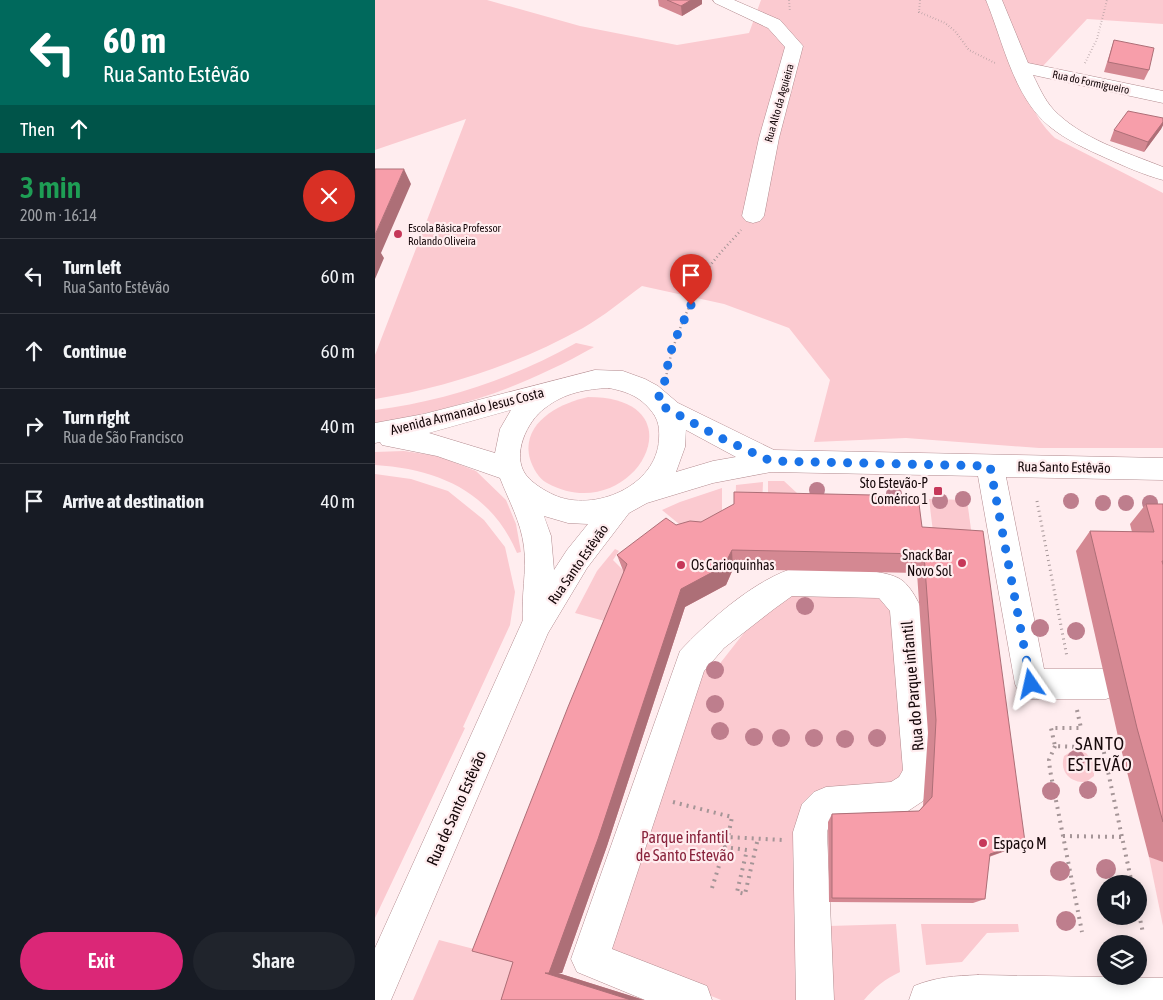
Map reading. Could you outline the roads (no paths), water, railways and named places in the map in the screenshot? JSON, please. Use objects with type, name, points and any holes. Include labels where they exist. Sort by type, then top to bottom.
[{"type":"street","name":"Rua Alto da Aguieira","points":[[721,0],[774,24],[794,46],[769,138],[753,216]]},
{"type":"street","points":[[994,0],[1020,67],[1045,112],[1067,130],[1101,148],[1163,174]]},
{"type":"street","name":"Rua do Formigueiro","points":[[1020,67],[1163,97]]},
{"type":"street","points":[[514,477],[530,496],[546,505],[569,511],[597,510],[630,499],[653,482],[664,469],[673,447],[673,426],[660,404],[649,392],[628,383],[605,379],[581,381],[558,388],[538,400],[521,416],[511,434],[507,455],[514,477],[534,525],[539,554],[537,624]]},
{"type":"street","name":"Avenida Armanado Jesus Costa","points":[[375,434],[424,424],[558,388]]},
{"type":"street","points":[[660,404],[721,438],[771,461]]},
{"type":"street","name":"Avenida Armanado Jesus Costa","points":[[375,438],[412,440],[446,446],[514,477]]},
{"type":"street","name":"Rua Santo Estêvão","points":[[537,624],[577,559],[630,499],[713,472],[771,461],[1163,469]]},
{"type":"street","points":[[990,466],[1031,684],[1105,684]]},
{"type":"street","name":"Rua do Parque infantil","points":[[693,1000],[590,959],[691,662],[713,638],[763,598],[789,583],[881,585],[892,590],[905,606],[920,772],[911,789],[896,799],[826,804],[814,816],[810,832],[810,842],[815,1000]]},
{"type":"street","name":"Rua de Santo Estêvão","points":[[375,992],[537,624]]},
{"type":"street","points":[[928,1000],[944,996],[978,994],[1163,997]]},
{"type":"place","name":"Escola Básica Professor Rolando Oliveira","points":[[398,234]]},
{"type":"place","name":"Sto Estevão-P Comérico 1","points":[[938,491]]},
{"type":"place","name":"Snack Bar Novo Sol","points":[[962,563]]},
{"type":"place","name":"Os Carioquinhas","points":[[681,565]]},
{"type":"place","name":"Espaço M","points":[[983,843]]},
{"type":"district","name":"SANTO ESTEVÃO","points":[[1100,754]]},
{"type":"park label","name":"Parque infantil de Santo Estevão","points":[[685,846]]}]
